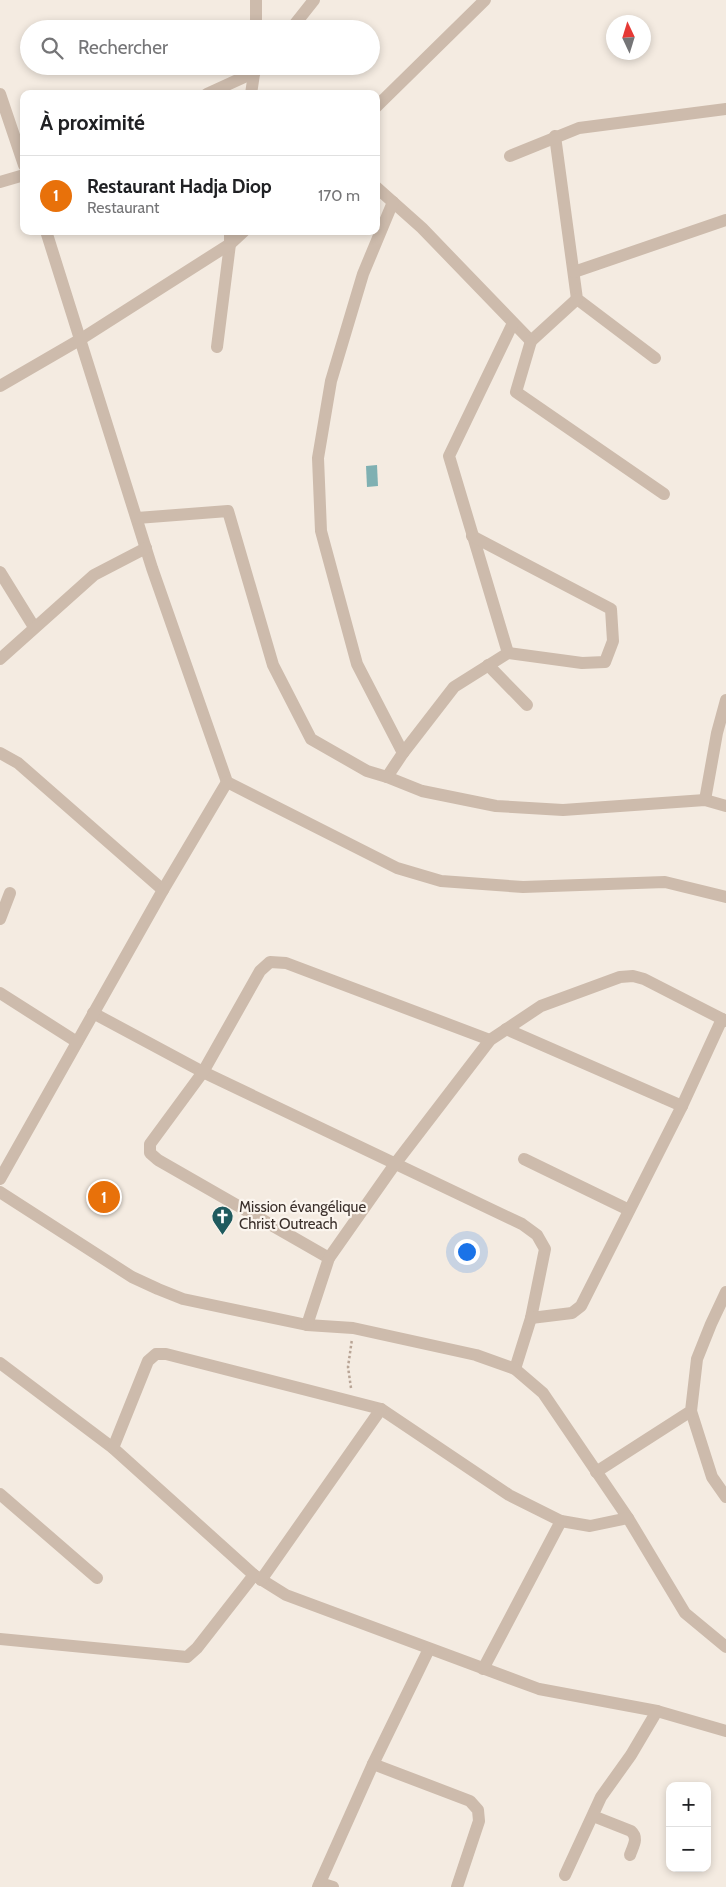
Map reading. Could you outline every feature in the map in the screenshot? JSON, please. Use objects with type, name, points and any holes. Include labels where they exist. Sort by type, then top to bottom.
[{"type":"street","points":[[256,0],[256,20]]},
{"type":"street","points":[[297,20],[314,0]]},
{"type":"street","points":[[380,103],[485,0]]},
{"type":"street","points":[[215,90],[244,75]]},
{"type":"street","points":[[252,90],[255,75]]},
{"type":"street","points":[[0,94],[20,153]]},
{"type":"street","points":[[510,156],[555,136],[579,128],[726,109]]},
{"type":"street","points":[[555,136],[577,299],[655,358]]},
{"type":"street","points":[[0,182],[20,176]]},
{"type":"street","points":[[380,191],[422,228],[531,341]]},
{"type":"street","points":[[380,233],[393,202]]},
{"type":"street","points":[[574,272],[726,220]]},
{"type":"street","points":[[47,235],[146,548],[228,782],[397,868],[441,881],[523,887],[665,882],[726,897]]},
{"type":"street","points":[[379,235],[363,274],[331,381],[318,458],[321,532],[357,664],[402,753]]},
{"type":"street","points":[[0,386],[81,338],[230,238]]},
{"type":"street","points":[[217,347],[230,238]]},
{"type":"street","points":[[577,299],[531,341],[516,392],[664,494]]},
{"type":"street","points":[[508,653],[449,456],[513,323]]},
{"type":"street","points":[[137,518],[228,511],[273,665],[311,739],[367,771],[387,776],[422,791],[496,806],[563,810],[705,800],[726,806]]},
{"type":"street","points":[[387,776],[402,753],[454,687],[508,653],[582,663],[606,662],[613,641],[611,609],[472,536]]},
{"type":"street","points":[[0,659],[94,575],[146,548]]},
{"type":"street","points":[[0,572],[34,628]]},
{"type":"street","points":[[488,665],[527,705]]},
{"type":"street","points":[[705,800],[717,733],[726,700]]},
{"type":"street","points":[[0,752],[18,763],[162,890]]},
{"type":"street","points":[[0,1179],[162,890],[228,782]]},
{"type":"street","points":[[0,919],[10,892]]},
{"type":"street","points":[[329,1258],[158,1160],[150,1153],[150,1144],[203,1072],[260,971],[270,962],[286,963],[490,1040]]},
{"type":"street","points":[[307,1325],[329,1258],[395,1164],[490,1040],[541,1006],[620,977],[633,976],[644,979],[724,1020],[582,1306],[572,1313],[531,1318]]},
{"type":"street","points":[[0,993],[77,1042]]},
{"type":"street","points":[[93,1013],[203,1072],[522,1224],[537,1235],[546,1249],[531,1318],[515,1369]]},
{"type":"street","points":[[506,1029],[682,1106]]},
{"type":"street","points":[[524,1159],[629,1210]]},
{"type":"street","points":[[0,1192],[132,1277],[183,1298],[307,1325],[353,1328],[476,1355],[515,1369],[543,1393],[628,1518],[685,1613],[726,1647]]},
{"type":"street","points":[[726,1292],[697,1359],[691,1411],[712,1477],[726,1496]]},
{"type":"street","points":[[113,1448],[148,1361],[156,1354],[166,1354],[381,1409],[509,1494],[561,1521],[590,1526],[628,1518]]},
{"type":"street","points":[[0,1363],[113,1448],[258,1578],[286,1595],[539,1689],[658,1711],[726,1731]]},
{"type":"street","points":[[0,1639],[187,1656],[197,1648],[258,1578],[381,1409]]},
{"type":"street","points":[[596,1472],[691,1411]]},
{"type":"street","points":[[0,1494],[97,1578]]},
{"type":"street","points":[[483,1669],[561,1521]]},
{"type":"street","points":[[333,1887],[319,1885],[373,1764],[429,1649]]},
{"type":"street","points":[[565,1875],[601,1797],[658,1711]]},
{"type":"street","points":[[373,1764],[470,1801],[478,1810],[479,1821],[457,1887]]},
{"type":"street","points":[[593,1816],[631,1831],[635,1835],[636,1840],[630,1855]]},
{"type":"path","points":[[352,1392],[348,1367],[353,1328]]},
{"type":"water","points":[[377,465],[378,486],[367,487],[366,466]]},
{"type":"place","name":"Restaurant Hadja Diop","points":[[104,1197]]},
{"type":"place","name":"Mission évangélique Christ Outreach","points":[[223,1235]]}]
